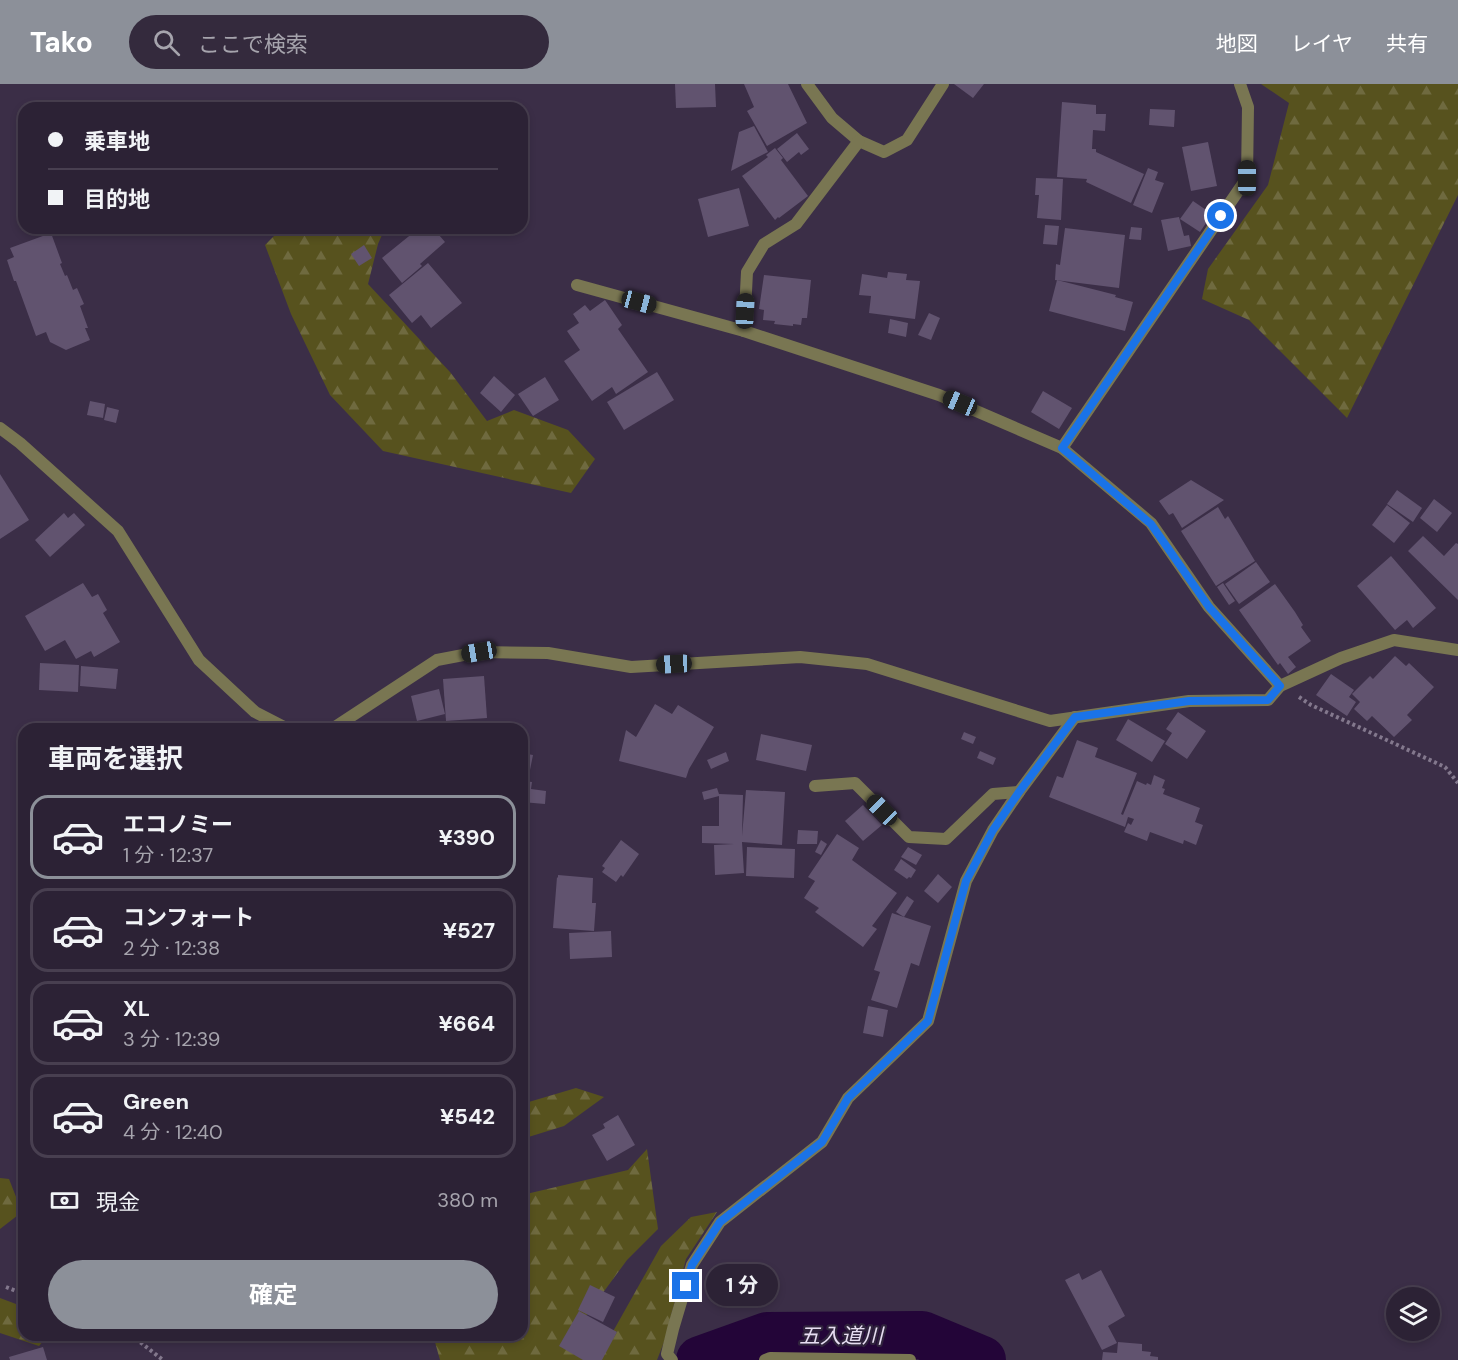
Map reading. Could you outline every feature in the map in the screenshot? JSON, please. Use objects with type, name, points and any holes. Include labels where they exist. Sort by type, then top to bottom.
[{"type":"street","points":[[807,84],[832,117],[859,141],[884,152],[907,140],[943,84]]},
{"type":"street","points":[[1062,448],[1247,178],[1248,107],[1239,84]]},
{"type":"street","points":[[744,331],[747,272],[764,244],[796,224],[859,141]]},
{"type":"street","points":[[577,285],[744,331],[939,394],[1062,448],[1151,524],[1209,607],[1280,686]]},
{"type":"street","points":[[0,428],[20,443],[118,531],[199,660],[255,712],[276,723]]},
{"type":"street","points":[[341,723],[437,660],[479,652],[548,653],[632,667],[800,657],[867,664],[1050,721],[1189,701],[1268,700],[1280,686],[1341,658],[1394,640],[1458,650]]},
{"type":"street","points":[[670,1357],[673,1329],[692,1265],[720,1222],[822,1142],[848,1098],[928,1021],[966,881],[993,830],[1075,717]]},
{"type":"street","points":[[814,786],[855,783],[909,837],[946,839],[993,794],[1019,792]]},
{"type":"street","points":[[765,1360],[770,1358],[910,1360]]},
{"type":"path","points":[[1280,686],[1311,705],[1445,767],[1458,783]]},
{"type":"path","points":[[6,1287],[18,1292]]},
{"type":"path","points":[[139,1341],[163,1360]]},
{"type":"green space","points":[[1261,84],[1458,84],[1458,195],[1347,418],[1249,320],[1202,299],[1208,269],[1268,185],[1289,103]]},
{"type":"green space","points":[[276,234],[382,234],[368,284],[450,372],[487,421],[514,410],[568,430],[595,459],[571,493],[383,451],[330,395],[291,314],[265,245]]},
{"type":"green space","points":[[576,1088],[604,1097],[564,1126],[528,1137],[528,1102]]},
{"type":"green space","points":[[647,1149],[658,1229],[627,1260],[569,1339],[589,1360],[440,1360],[435,1341],[528,1341],[528,1194],[628,1170]]},
{"type":"green space","points":[[0,1178],[9,1179],[18,1202],[18,1215],[0,1229]]},
{"type":"green space","points":[[717,1212],[686,1259],[657,1360],[597,1360],[661,1246],[691,1217]]},
{"type":"green space","points":[[0,1298],[18,1305],[18,1339],[0,1333]]},
{"type":"green space","points":[[24,1341],[43,1341],[39,1346]]},
{"type":"building","points":[[675,84],[715,84],[716,107],[676,108]]},
{"type":"building","points":[[744,84],[788,84],[807,123],[767,146],[747,111],[754,107]]},
{"type":"building","points":[[954,84],[984,84],[973,98]]},
{"type":"building","points":[[1062,102],[1096,105],[1096,114],[1106,114],[1105,131],[1093,130],[1092,149],[1144,174],[1131,203],[1086,182],[1087,179],[1057,177]]},
{"type":"building","points":[[1150,109],[1175,110],[1174,127],[1149,125]]},
{"type":"building","points":[[754,126],[768,152],[731,171],[739,132]]},
{"type":"building","points":[[797,133],[809,149],[801,155],[799,152],[787,162],[777,149]]},
{"type":"building","points":[[1208,142],[1217,186],[1191,191],[1182,147]]},
{"type":"building","points":[[775,148],[783,158],[781,160],[808,196],[775,220],[742,176],[768,157],[766,155]]},
{"type":"building","points":[[1148,168],[1158,172],[1155,180],[1164,183],[1152,213],[1133,205]]},
{"type":"building","points":[[1036,178],[1063,179],[1061,220],[1037,218],[1039,195],[1035,195]]},
{"type":"building","points":[[739,188],[749,226],[708,237],[698,199]]},
{"type":"building","points":[[1193,201],[1212,214],[1200,232],[1180,219]]},
{"type":"building","points":[[1179,217],[1184,236],[1189,235],[1191,246],[1168,251],[1161,220]]},
{"type":"building","points":[[1045,225],[1059,226],[1057,245],[1043,244]]},
{"type":"building","points":[[1131,227],[1142,228],[1141,240],[1129,239]]},
{"type":"building","points":[[1065,228],[1125,235],[1119,288],[1055,280],[1056,264],[1060,265]]},
{"type":"building","points":[[51,234],[65,276],[67,275],[73,290],[77,288],[84,304],[80,306],[90,340],[66,350],[50,342],[46,332],[36,336],[7,260],[14,257],[10,248]]},
{"type":"building","points":[[412,234],[438,234],[445,242],[402,283],[382,258]]},
{"type":"building","points":[[364,245],[372,258],[359,266],[351,254]]},
{"type":"building","points":[[428,263],[462,303],[431,328],[421,315],[412,323],[389,295]]},
{"type":"building","points":[[888,272],[907,274],[906,280],[920,281],[915,319],[869,313],[871,296],[859,295],[862,274],[887,278]]},
{"type":"building","points":[[764,275],[811,280],[807,318],[802,318],[801,325],[774,324],[775,321],[763,320],[764,310],[759,309]]},
{"type":"building","points":[[1057,280],[1116,295],[1115,297],[1133,302],[1125,331],[1049,311]]},
{"type":"building","points":[[605,300],[622,325],[618,329],[648,372],[616,394],[612,387],[592,401],[564,361],[580,350],[567,331],[579,323],[573,314],[585,305],[590,311]]},
{"type":"building","points":[[929,313],[940,318],[931,340],[918,335]]},
{"type":"building","points":[[890,319],[908,323],[906,337],[888,333]]},
{"type":"building","points":[[657,372],[674,400],[624,430],[607,402]]},
{"type":"building","points":[[494,376],[515,395],[501,412],[480,393]]},
{"type":"building","points":[[545,377],[559,400],[533,416],[518,394]]},
{"type":"building","points":[[1043,391],[1072,408],[1059,429],[1031,412]]},
{"type":"building","points":[[90,401],[105,404],[103,418],[87,415]]},
{"type":"building","points":[[107,407],[119,410],[116,423],[104,420]]},
{"type":"building","points":[[0,474],[29,520],[0,539]]},
{"type":"building","points":[[1191,480],[1224,500],[1182,528],[1173,513],[1169,515],[1159,501]]},
{"type":"building","points":[[1397,490],[1422,508],[1413,522],[1387,504]]},
{"type":"building","points":[[1434,499],[1452,513],[1437,532],[1420,518]]},
{"type":"building","points":[[1387,505],[1410,523],[1394,543],[1372,525]]},
{"type":"building","points":[[1218,507],[1225,519],[1228,516],[1255,561],[1216,586],[1181,531]]},
{"type":"building","points":[[64,513],[68,518],[74,513],[85,525],[50,557],[35,540]]},
{"type":"building","points":[[1423,536],[1444,556],[1456,543],[1458,544],[1458,600],[1408,551]]},
{"type":"building","points":[[1391,556],[1436,608],[1413,628],[1407,620],[1395,630],[1357,586]]},
{"type":"building","points":[[1256,562],[1270,582],[1239,604],[1225,584]]},
{"type":"building","points":[[83,583],[92,597],[98,594],[107,610],[103,613],[120,642],[94,657],[91,651],[76,659],[65,640],[45,651],[25,616]]},
{"type":"building","points":[[1223,583],[1235,601],[1229,605],[1217,587]]},
{"type":"building","points":[[1275,584],[1295,612],[1303,625],[1301,627],[1311,641],[1288,657],[1296,667],[1288,674],[1280,663],[1278,665],[1239,610]]},
{"type":"building","points":[[1395,656],[1406,666],[1409,663],[1434,687],[1407,715],[1412,720],[1394,737],[1372,716],[1367,721],[1354,709],[1360,702],[1352,694],[1370,676],[1373,679]]},
{"type":"building","points":[[40,663],[79,665],[78,692],[39,690]]},
{"type":"building","points":[[81,666],[118,669],[116,689],[80,686]]},
{"type":"building","points":[[1331,674],[1354,690],[1349,697],[1356,702],[1347,716],[1316,695]]},
{"type":"building","points":[[484,676],[487,718],[446,721],[443,679]]},
{"type":"building","points":[[439,689],[445,714],[417,721],[411,696]]},
{"type":"building","points":[[655,704],[672,714],[678,705],[714,727],[686,778],[619,761],[626,730],[636,737]]},
{"type":"building","points":[[1178,712],[1206,731],[1187,759],[1165,744],[1172,733],[1166,729]]},
{"type":"building","points":[[1128,719],[1165,741],[1152,762],[1116,740]]},
{"type":"building","points":[[964,732],[976,737],[973,744],[961,739]]},
{"type":"building","points":[[761,734],[812,745],[806,771],[756,760]]},
{"type":"building","points":[[1077,740],[1098,748],[1095,757],[1137,773],[1121,814],[1123,815],[1137,781],[1151,785],[1154,775],[1165,780],[1162,788],[1165,789],[1163,794],[1200,808],[1195,822],[1203,825],[1196,845],[1184,840],[1183,844],[1150,832],[1147,841],[1124,832],[1128,823],[1131,825],[1134,819],[1128,817],[1125,827],[1049,797],[1057,776],[1063,778]]},
{"type":"building","points":[[980,751],[996,758],[993,765],[977,758]]},
{"type":"building","points":[[726,752],[729,761],[711,769],[707,760]]},
{"type":"building","points":[[528,754],[533,755],[528,775]]},
{"type":"building","points":[[528,782],[532,782],[531,789],[546,791],[545,804],[528,803]]},
{"type":"building","points":[[717,788],[719,794],[743,795],[742,836],[746,790],[785,792],[782,845],[742,842],[744,873],[715,875],[714,845],[734,844],[702,843],[702,826],[719,826],[719,796],[704,800],[702,792]]},
{"type":"building","points":[[863,805],[882,825],[863,841],[845,821]]},
{"type":"building","points":[[798,830],[818,831],[817,844],[797,844]]},
{"type":"building","points":[[837,834],[859,848],[852,860],[897,893],[872,926],[877,929],[863,947],[815,912],[819,908],[804,898],[815,881],[808,877]]},
{"type":"building","points":[[621,840],[639,854],[623,877],[621,875],[616,882],[602,872],[605,868],[602,866]]},
{"type":"building","points":[[821,840],[827,844],[821,855],[815,852]]},
{"type":"building","points":[[747,847],[795,849],[794,878],[746,876]]},
{"type":"building","points":[[908,847],[922,855],[916,865],[901,857]]},
{"type":"building","points":[[901,859],[916,870],[911,878],[907,879],[894,870]]},
{"type":"building","points":[[938,874],[952,887],[938,903],[924,891]]},
{"type":"building","points":[[558,875],[593,878],[592,903],[596,903],[594,931],[553,928]]},
{"type":"building","points":[[907,896],[914,901],[904,917],[896,912]]},
{"type":"building","points":[[892,913],[931,926],[919,966],[911,963],[897,1008],[871,1000],[880,972],[874,970]]},
{"type":"building","points":[[611,931],[612,957],[570,959],[569,933]]},
{"type":"building","points":[[868,1006],[888,1010],[883,1037],[863,1033]]},
{"type":"building","points":[[618,1115],[635,1145],[607,1161],[592,1135],[605,1128],[603,1124]]},
{"type":"building","points":[[1101,1270],[1125,1316],[1108,1326],[1117,1343],[1102,1350],[1065,1280],[1079,1273],[1082,1280]]},
{"type":"building","points":[[590,1285],[615,1297],[603,1322],[578,1310]]},
{"type":"building","points":[[579,1311],[617,1332],[602,1360],[583,1360],[559,1346]]},
{"type":"building","points":[[1118,1342],[1142,1344],[1142,1351],[1151,1352],[1150,1356],[1158,1357],[1158,1360],[1102,1360],[1103,1352],[1117,1353]]},
{"type":"building","points":[[43,1347],[47,1360],[10,1360],[9,1357]]},
{"type":"waterway","name":"五入道川","points":[[700,1360],[767,1336],[922,1335],[982,1360]]},
{"type":"route","points":[[686,1286],[692,1265],[720,1222],[822,1142],[848,1098],[928,1021],[966,881],[993,830],[1075,717],[1189,701],[1268,700],[1280,686],[1209,607],[1151,524],[1062,448],[1221,216]]}]
